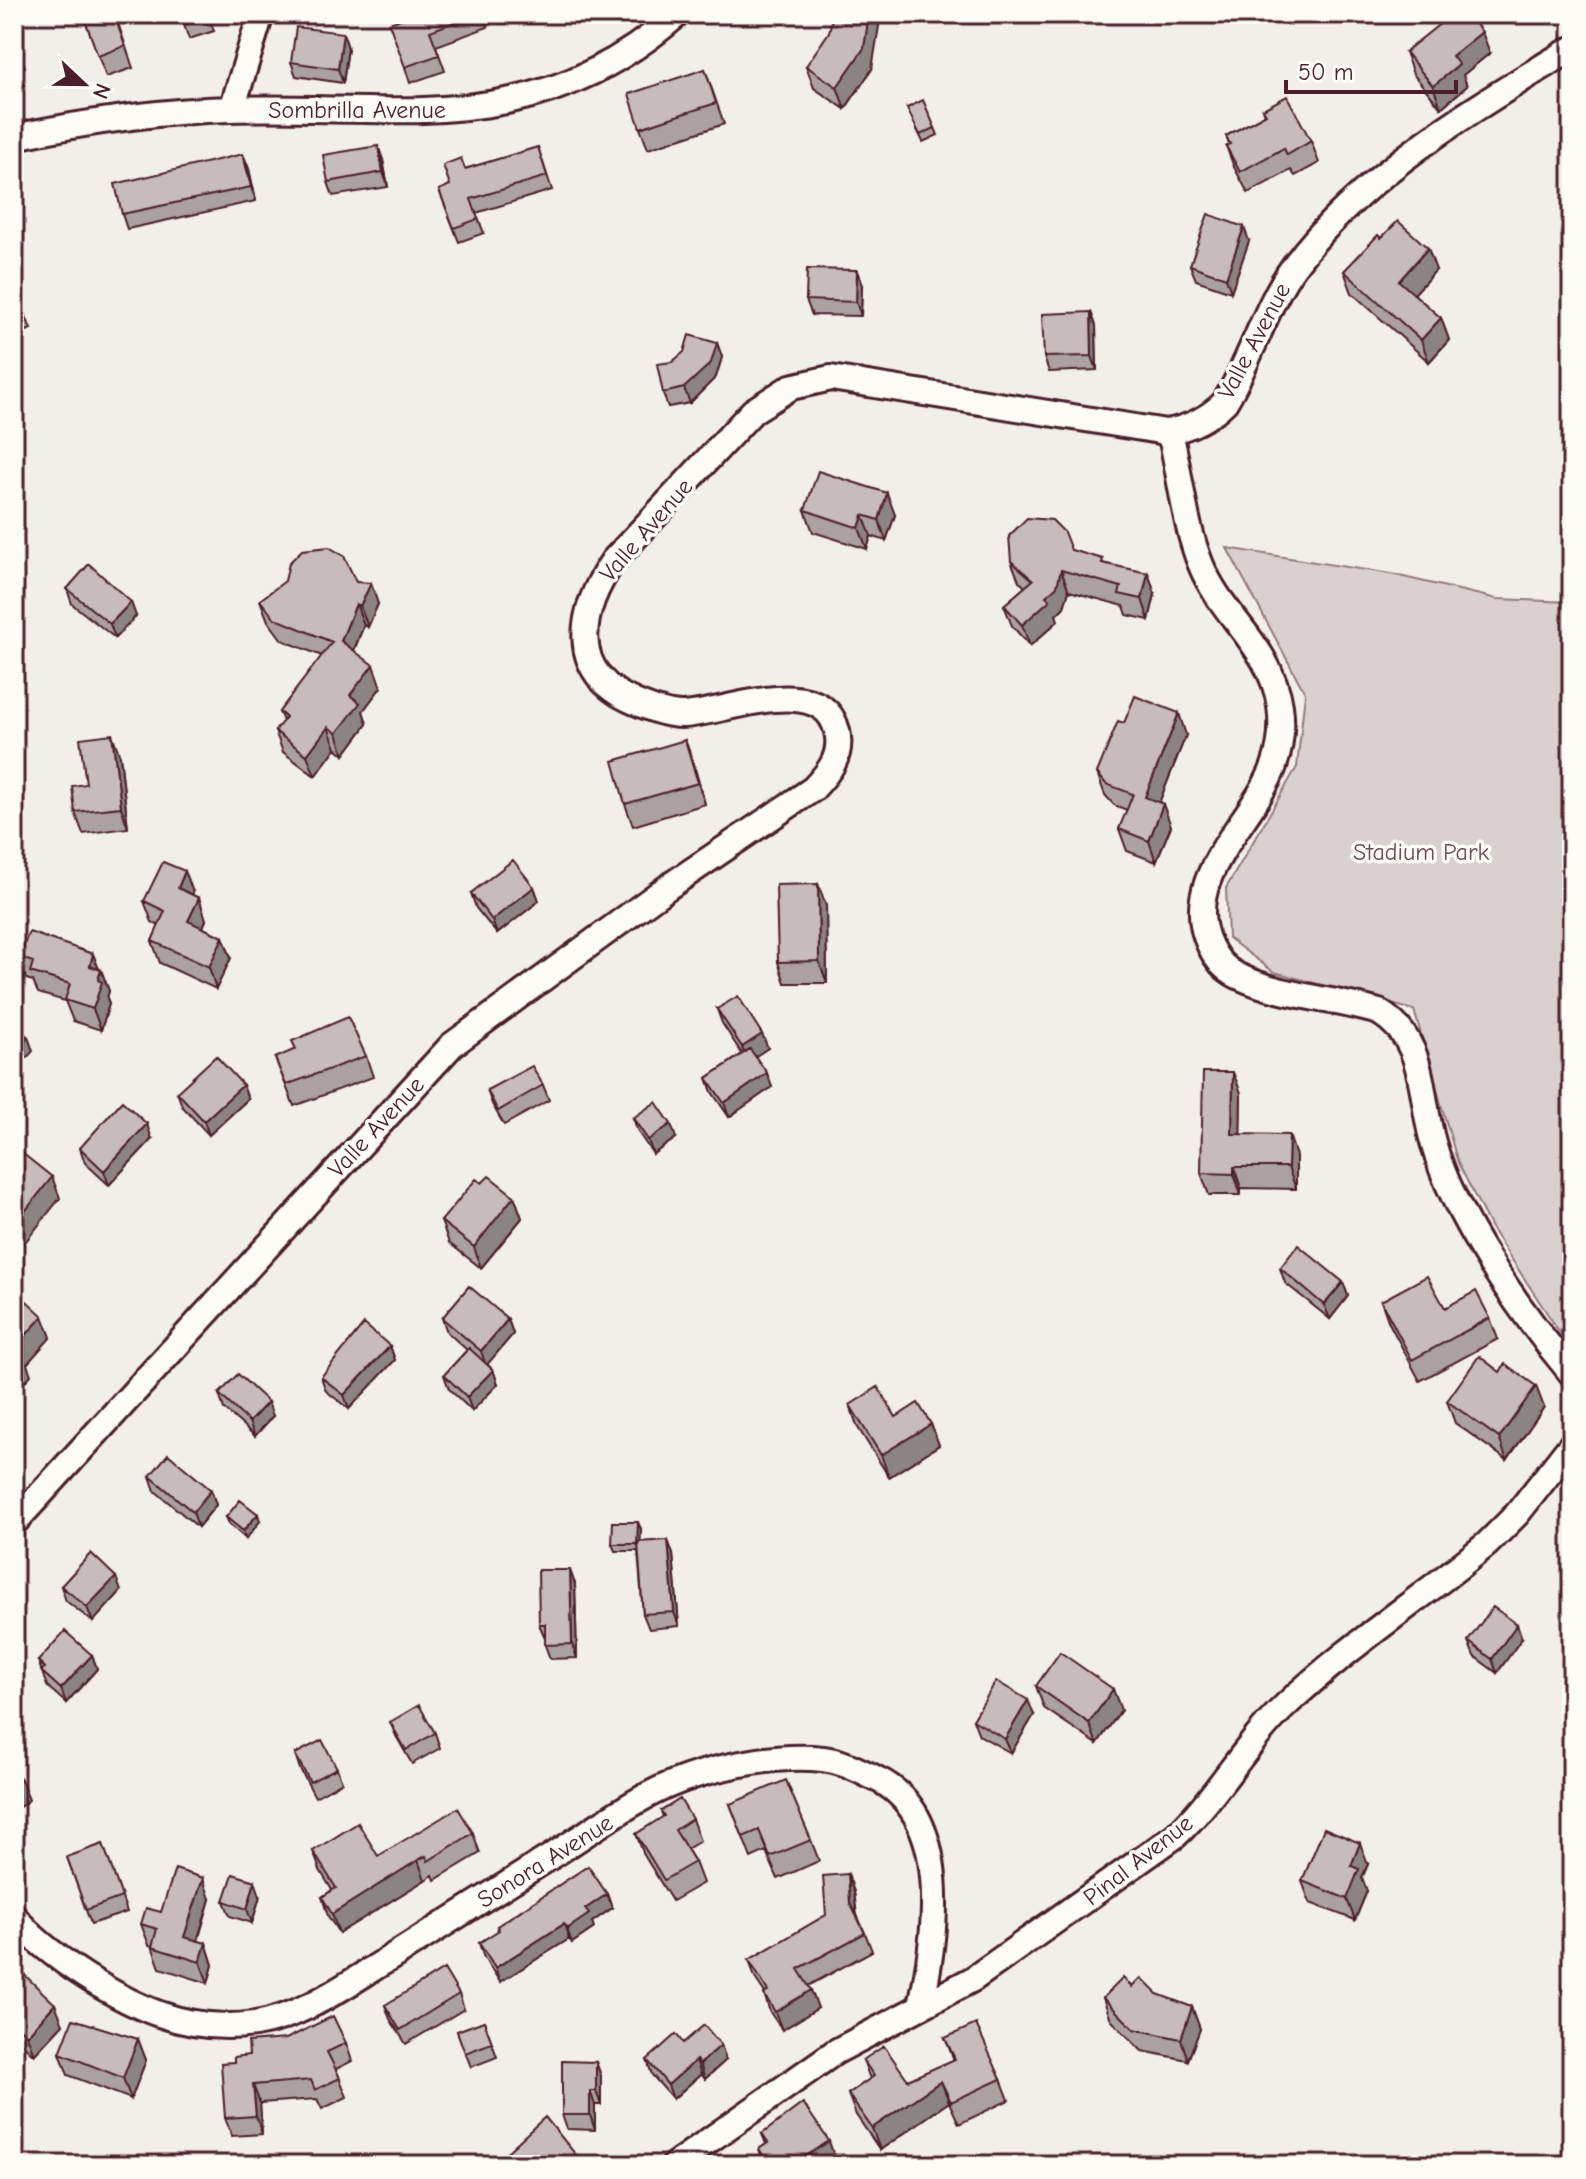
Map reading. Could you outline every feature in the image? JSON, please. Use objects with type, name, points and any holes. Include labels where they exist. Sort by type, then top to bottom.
[{"type":"street","points":[[232,109],[261,14]]},
{"type":"street","name":"Sombrilla Avenue","points":[[14,137],[94,121],[232,109],[416,113],[485,107],[553,91],[634,47],[678,14]]},
{"type":"street","name":"Valle Avenue","points":[[14,1523],[452,1045],[668,887],[813,789],[833,768],[838,738],[835,722],[811,704],[775,697],[682,715],[653,710],[613,690],[596,674],[589,657],[585,621],[593,593],[605,573],[753,411],[791,387],[844,379],[1166,432],[1183,429],[1212,415],[1225,402],[1292,269],[1335,217],[1487,100],[1572,49]]},
{"type":"street","points":[[1166,432],[1172,441],[1201,565],[1256,644],[1272,677],[1280,705],[1282,736],[1273,769],[1210,874],[1201,902],[1204,934],[1223,968],[1239,976],[1269,988],[1379,1012],[1394,1021],[1416,1053],[1433,1143],[1455,1193],[1487,1256],[1572,1374]]},
{"type":"street","name":"Pinal Avenue","points":[[674,2165],[835,2052],[973,1979],[1175,1836],[1199,1813],[1247,1747],[1286,1705],[1487,1544],[1517,1514],[1572,1444]]},
{"type":"street","name":"Sonora Avenue","points":[[14,1916],[46,1949],[127,2004],[170,2020],[218,2025],[256,2024],[290,2014],[358,1978],[657,1791],[760,1760],[822,1759],[841,1763],[885,1782],[899,1792],[921,1826],[931,1859],[935,1942],[921,2005]]},
{"type":"green space","name":"Stadium Park","points":[[1227,548],[1391,574],[1497,599],[1572,602],[1572,1351],[1491,1228],[1458,1163],[1414,1010],[1274,972],[1228,938],[1226,888],[1297,767],[1305,693]]},
{"type":"building","points":[[83,14],[114,14],[125,46],[98,56]]},
{"type":"building","points":[[180,14],[208,14],[209,17],[184,25]]},
{"type":"building","points":[[415,14],[477,14],[430,31],[439,55],[405,67],[389,23]]},
{"type":"building","points":[[833,14],[869,14],[864,48],[837,87],[806,66],[829,32]]},
{"type":"building","points":[[1452,14],[1468,14],[1482,32],[1452,56],[1459,65],[1433,86],[1405,52]]},
{"type":"building","points":[[296,27],[343,33],[338,69],[291,62]]},
{"type":"building","points":[[14,37],[20,53],[14,55]]},
{"type":"building","points":[[705,69],[716,103],[640,128],[629,94]]},
{"type":"building","points":[[1287,96],[1311,141],[1287,155],[1284,148],[1240,172],[1226,146],[1230,144],[1226,136],[1266,114],[1263,109]]},
{"type":"building","points":[[923,100],[935,128],[920,135],[907,108]]},
{"type":"building","points":[[378,146],[383,172],[328,182],[323,155]]},
{"type":"building","points":[[538,147],[547,176],[471,199],[478,219],[454,228],[439,190],[450,185],[443,165],[461,158],[465,169]]},
{"type":"building","points":[[243,154],[251,187],[122,214],[115,184]]},
{"type":"building","points":[[1208,214],[1244,227],[1226,278],[1190,265]]},
{"type":"building","points":[[1398,221],[1428,248],[1399,281],[1441,318],[1421,340],[1344,271],[1378,235],[1381,238]]},
{"type":"building","points":[[807,269],[857,270],[856,302],[806,300]]},
{"type":"building","points":[[21,304],[26,315],[14,321],[14,307]]},
{"type":"building","points":[[1091,312],[1092,356],[1044,357],[1042,314]]},
{"type":"building","points":[[689,335],[717,343],[711,363],[684,388],[663,393],[657,364],[672,362],[684,352]]},
{"type":"building","points":[[818,471],[887,493],[879,520],[863,515],[859,528],[805,510]]},
{"type":"building","points":[[1027,518],[1052,520],[1064,532],[1071,550],[1103,559],[1102,563],[1148,573],[1142,599],[1119,594],[1121,587],[1061,570],[1057,586],[1046,596],[1050,600],[1022,625],[1004,605],[1033,580],[1011,561],[1009,536]]},
{"type":"building","points":[[329,547],[344,556],[356,582],[371,583],[360,606],[356,604],[341,641],[373,665],[350,695],[360,703],[337,733],[328,727],[307,755],[275,731],[286,717],[279,712],[332,642],[274,618],[260,600],[285,581],[289,563],[302,550]]},
{"type":"building","points":[[89,564],[131,602],[110,624],[67,589]]},
{"type":"building","points":[[1135,696],[1179,713],[1145,797],[1163,804],[1149,841],[1119,829],[1133,794],[1106,784],[1097,773],[1118,721],[1124,723]]},
{"type":"building","points":[[112,734],[121,807],[75,812],[72,786],[86,784],[80,738]]},
{"type":"building","points":[[685,740],[698,783],[625,804],[613,761]]},
{"type":"building","points":[[513,860],[534,887],[492,920],[471,893]]},
{"type":"building","points":[[163,862],[185,871],[178,888],[199,898],[188,921],[223,937],[209,967],[152,941],[165,911],[144,901]]},
{"type":"building","points":[[818,884],[819,961],[778,962],[776,885]]},
{"type":"building","points":[[29,932],[93,954],[90,966],[101,970],[98,980],[102,982],[93,1009],[65,1000],[70,984],[30,972],[33,962],[19,957]]},
{"type":"building","points":[[738,996],[762,1034],[742,1047],[717,1009]]},
{"type":"building","points":[[348,1017],[366,1056],[286,1085],[275,1058],[296,1049],[292,1041]]},
{"type":"building","points":[[14,1024],[28,1037],[14,1052]]},
{"type":"building","points":[[750,1049],[767,1073],[724,1103],[707,1078]]},
{"type":"building","points":[[216,1056],[243,1085],[204,1121],[177,1092]]},
{"type":"building","points":[[532,1066],[543,1085],[498,1111],[487,1090]]},
{"type":"building","points":[[1203,1072],[1233,1072],[1232,1134],[1289,1135],[1288,1167],[1234,1167],[1234,1174],[1201,1173]]},
{"type":"building","points":[[122,1101],[147,1124],[104,1171],[80,1148]]},
{"type":"building","points":[[656,1102],[671,1124],[648,1140],[633,1118]]},
{"type":"building","points":[[22,1153],[52,1177],[14,1225],[14,1164]]},
{"type":"building","points":[[489,1176],[514,1196],[474,1247],[441,1221],[476,1179],[482,1183]]},
{"type":"building","points":[[1298,1245],[1343,1282],[1324,1305],[1280,1268]]},
{"type":"building","points":[[1427,1276],[1445,1308],[1476,1291],[1490,1318],[1412,1360],[1381,1301]]},
{"type":"building","points":[[469,1286],[508,1319],[481,1351],[442,1318]]},
{"type":"building","points":[[18,1293],[43,1316],[15,1347],[23,1354],[14,1364],[14,1297]]},
{"type":"building","points":[[364,1324],[390,1346],[344,1395],[321,1377]]},
{"type":"building","points":[[469,1348],[493,1370],[467,1397],[444,1375]]},
{"type":"building","points":[[1479,1356],[1500,1372],[1505,1364],[1536,1386],[1499,1438],[1447,1401]]},
{"type":"building","points":[[238,1374],[268,1402],[249,1422],[219,1394]]},
{"type":"building","points":[[878,1387],[896,1417],[918,1403],[931,1424],[881,1455],[850,1405]]},
{"type":"building","points":[[168,1454],[211,1490],[193,1512],[150,1476]]},
{"type":"building","points":[[240,1500],[258,1514],[243,1531],[226,1517]]},
{"type":"building","points":[[613,1522],[638,1522],[637,1544],[612,1544]]},
{"type":"building","points":[[668,1540],[674,1612],[643,1614],[638,1542]]},
{"type":"building","points":[[91,1553],[116,1577],[87,1607],[61,1586]]},
{"type":"building","points":[[538,1570],[570,1570],[572,1644],[545,1645],[545,1624],[539,1624]]},
{"type":"building","points":[[1493,1607],[1517,1624],[1492,1659],[1468,1641]]},
{"type":"building","points":[[65,1631],[92,1655],[61,1689],[41,1671],[45,1668],[38,1661]]},
{"type":"building","points":[[1060,1652],[1113,1689],[1089,1723],[1036,1686]]},
{"type":"building","points":[[996,1681],[1028,1700],[1005,1739],[973,1720]]},
{"type":"building","points":[[419,1705],[435,1733],[406,1750],[390,1722]]},
{"type":"building","points":[[322,1740],[337,1768],[310,1782],[295,1754]]},
{"type":"building","points":[[14,1770],[21,1779],[14,1784]]},
{"type":"building","points":[[786,1780],[811,1840],[770,1857],[759,1830],[743,1837],[730,1804]]},
{"type":"building","points":[[680,1799],[692,1819],[675,1830],[695,1862],[664,1880],[636,1834],[664,1816],[661,1811]]},
{"type":"building","points":[[458,1808],[473,1833],[428,1861],[426,1856],[418,1860],[332,1914],[322,1897],[336,1888],[313,1851],[358,1823],[378,1856]]},
{"type":"building","points":[[1324,1828],[1360,1843],[1351,1866],[1359,1869],[1347,1899],[1302,1881]]},
{"type":"building","points":[[103,1844],[122,1897],[86,1910],[67,1857]]},
{"type":"building","points":[[588,1866],[607,1894],[585,1909],[589,1914],[567,1929],[564,1924],[495,1968],[479,1943],[499,1930],[497,1926]]},
{"type":"building","points":[[175,1869],[203,1878],[184,1937],[206,1943],[200,1962],[152,1947],[157,1929],[141,1924],[146,1908],[161,1912]]},
{"type":"building","points":[[233,1874],[255,1881],[247,1909],[224,1901]]},
{"type":"building","points":[[848,1874],[850,1903],[865,1933],[798,1969],[811,1990],[775,2012],[764,1994],[768,1991],[749,1960],[826,1915],[823,1876]]},
{"type":"building","points":[[14,1965],[55,2004],[27,2035],[14,2022]]},
{"type":"building","points":[[444,1969],[459,1994],[400,2030],[385,2005]]},
{"type":"building","points":[[1123,1978],[1132,1987],[1141,1978],[1157,1994],[1192,2007],[1181,2039],[1134,2029],[1103,1998]]},
{"type":"building","points":[[333,2016],[346,2043],[327,2052],[340,2078],[315,2090],[311,2080],[253,2085],[256,2116],[225,2118],[221,2063],[234,2062],[234,2057],[249,2055],[248,2042],[286,2039]]},
{"type":"building","points":[[73,2019],[138,2039],[123,2078],[60,2053]]},
{"type":"building","points":[[484,2021],[492,2043],[465,2053],[457,2031]]},
{"type":"building","points":[[976,2024],[1001,2079],[951,2102],[941,2081],[872,2128],[848,2094],[874,2076],[863,2060],[884,2046],[908,2080],[955,2059],[945,2038]]},
{"type":"building","points":[[704,2025],[721,2045],[700,2064],[696,2060],[668,2085],[647,2060],[676,2034],[683,2043]]},
{"type":"building","points":[[562,2061],[596,2062],[596,2091],[590,2091],[590,2115],[562,2115]]},
{"type":"building","points":[[803,2103],[829,2141],[797,2162],[798,2165],[770,2165],[759,2149],[768,2143],[762,2134]]},
{"type":"building","points":[[545,2117],[581,2161],[576,2165],[493,2165]]}]
